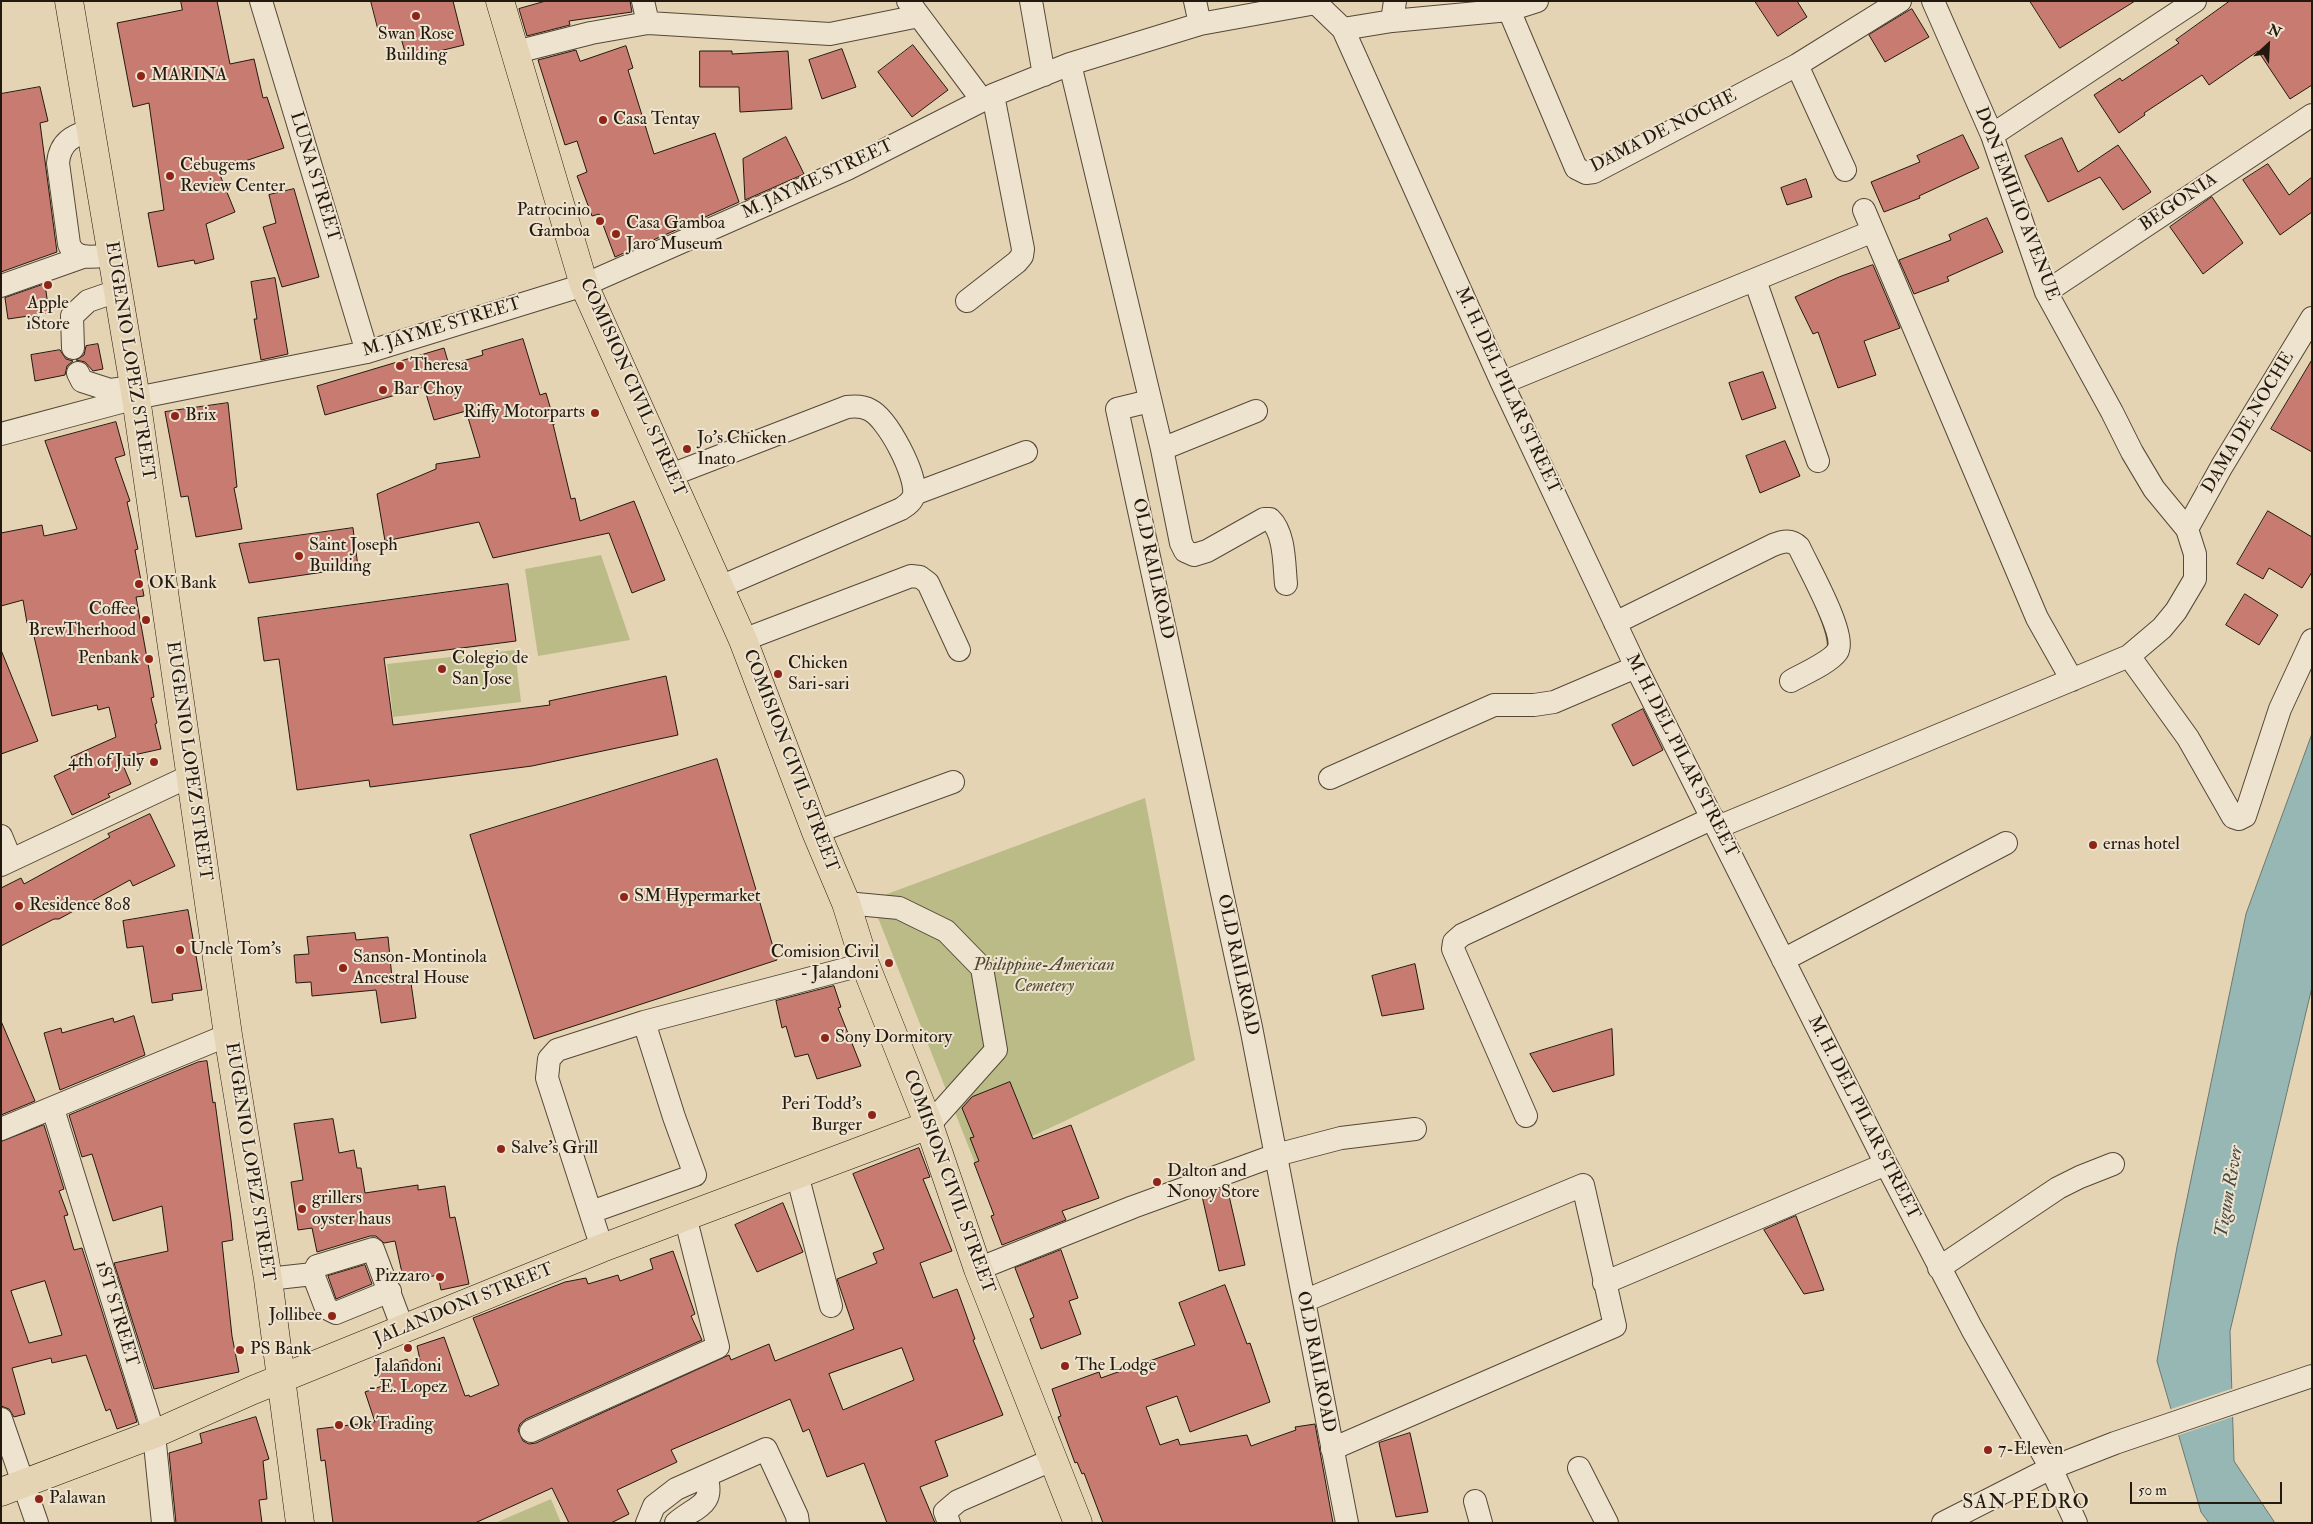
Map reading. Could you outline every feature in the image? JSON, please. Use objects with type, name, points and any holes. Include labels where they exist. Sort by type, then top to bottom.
[{"type":"main road","name":"EUGENIO LOPEZ STREET","points":[[69,1],[84,132],[112,255],[135,392],[228,1035],[268,1279],[300,1523]]},
{"type":"main road","name":"COMISION CIVIL STREET","points":[[500,1],[584,285],[671,475],[743,640],[816,832],[846,903],[865,964],[929,1125],[978,1269],[1078,1523]]},
{"type":"main road","name":"JALANDONI STREET","points":[[13,1488],[154,1434],[280,1380],[602,1248],[929,1125]]},
{"type":"street","name":"LUNA STREET","points":[[261,1],[367,352]]},
{"type":"street","points":[[1031,1],[1044,74]]},
{"type":"street","points":[[1195,1],[1200,24]]},
{"type":"street","points":[[1344,29],[1394,11],[1509,10],[1537,1]]},
{"type":"street","name":"DAMA DE NOCHE","points":[[1509,10],[1576,168],[1586,173],[1594,172],[1797,65],[1900,1]]},
{"type":"street","name":"DON EMILIO AVENUE","points":[[1933,1],[1992,135],[2046,292],[2132,452],[2154,489],[2187,528]]},
{"type":"street","points":[[1992,135],[2195,1]]},
{"type":"street","name":"M. JAYME STREET","points":[[135,392],[367,352],[584,285],[847,169],[987,97],[1070,64],[1200,24],[1316,3],[1344,29]]},
{"type":"street","points":[[516,52],[591,33],[646,12],[830,34],[914,9],[987,97],[1023,249],[1022,256],[1017,262],[967,301]]},
{"type":"street","name":"M. H. DEL PILAR STREET","points":[[1344,29],[1502,383],[1636,667],[1939,1268],[2050,1468],[2076,1523]]},
{"type":"street","points":[[1070,64],[1162,449],[1181,544],[1185,551],[1194,555],[1264,519],[1270,519],[1276,525],[1280,537],[1286,584]]},
{"type":"street","points":[[1797,65],[1845,170]]},
{"type":"street","name":"BEGONIA","points":[[2046,292],[2312,115]]},
{"type":"street","points":[[43,144],[84,132]]},
{"type":"street","points":[[84,132],[66,141],[60,150],[58,163],[69,244],[74,252],[84,257]]},
{"type":"street","points":[[1864,210],[1871,232],[2037,618],[2072,680]]},
{"type":"street","points":[[1502,383],[1871,232]]},
{"type":"street","points":[[1,286],[84,257],[112,255]]},
{"type":"street","points":[[1755,280],[1818,461]]},
{"type":"street","points":[[73,348],[72,316],[88,301],[118,291]]},
{"type":"street","name":"DAMA DE NOCHE","points":[[2187,528],[2222,466],[2312,318]]},
{"type":"street","points":[[78,373],[82,381],[110,390],[135,392]]},
{"type":"street","points":[[1,434],[135,392]]},
{"type":"street","name":"OLD RAILROAD","points":[[1150,402],[1118,409],[1249,1017],[1347,1523]]},
{"type":"street","points":[[671,475],[847,406],[859,406],[872,410],[887,426],[901,448],[914,494],[911,502],[901,509],[720,587]]},
{"type":"street","points":[[1162,449],[1256,411]]},
{"type":"street","points":[[914,494],[1026,452]]},
{"type":"street","points":[[1526,1116],[1453,949],[1454,942],[1462,934],[1716,823],[2129,656],[2162,628],[2176,611],[2195,579],[2195,554],[2187,528]]},
{"type":"street","points":[[1615,623],[1773,545],[1784,541],[1794,542],[1799,547],[1832,615],[1839,645],[1838,651],[1830,658],[1791,681]]},
{"type":"street","points":[[743,640],[911,576],[920,577],[928,582],[959,650]]},
{"type":"street","points":[[2129,656],[2188,738],[2233,818],[2239,819],[2245,816],[2280,709],[2312,640]]},
{"type":"street","points":[[1330,778],[1494,705],[1534,705],[1554,702],[1636,667]]},
{"type":"street","points":[[1,836],[6,862],[190,776]]},
{"type":"street","points":[[816,832],[953,782]]},
{"type":"street","points":[[1783,960],[2006,843]]},
{"type":"street","points":[[846,903],[899,908],[946,931],[982,968],[996,1050],[929,1125]]},
{"type":"street","points":[[602,1248],[547,1078],[549,1059],[556,1050],[644,1022],[865,964]]},
{"type":"street","points":[[591,1212],[695,1175],[674,1117],[644,1022]]},
{"type":"street","points":[[1,1129],[228,1035]]},
{"type":"street","name":"1ST STREET","points":[[53,1109],[154,1434],[163,1523]]},
{"type":"street","points":[[978,1269],[1133,1207],[1276,1156],[1341,1138],[1415,1129]]},
{"type":"street","points":[[1604,1283],[1886,1164]]},
{"type":"street","points":[[1939,1268],[2058,1188],[2080,1176],[2113,1164]]},
{"type":"street","points":[[797,1174],[831,1306]]},
{"type":"street","points":[[1304,1301],[1583,1185],[1615,1326],[1332,1449]]},
{"type":"street","points":[[531,1431],[718,1347],[685,1216]]},
{"type":"street","points":[[390,1291],[336,1314],[326,1308],[313,1274],[317,1266],[373,1248],[390,1291],[403,1330]]},
{"type":"street","points":[[268,1279],[313,1274]]},
{"type":"street","points":[[1943,1523],[2050,1468],[2115,1443],[2312,1376]]},
{"type":"street","points":[[1,1419],[13,1488],[37,1523]]},
{"type":"street","points":[[646,1523],[654,1506],[676,1490],[766,1449],[797,1516],[798,1523]]},
{"type":"street","points":[[949,1523],[945,1512],[958,1501],[1054,1459]]},
{"type":"street","points":[[1579,1468],[1607,1523]]},
{"type":"street","points":[[676,1523],[708,1498],[710,1488],[706,1476]]},
{"type":"street","points":[[1475,1501],[1481,1523]]},
{"type":"green space","points":[[601,555],[630,640],[538,656],[525,569]]},
{"type":"green space","points":[[515,650],[521,702],[393,717],[387,664]]},
{"type":"green space","name":"Philippine-American Cemetery","points":[[1145,798],[1195,1060],[975,1163],[871,900]]},
{"type":"green space","points":[[551,1499],[561,1523],[495,1523]]},
{"type":"water","name":"Tigum River","points":[[2312,734],[2312,987],[2230,1331],[2234,1461],[2275,1523],[2209,1523],[2201,1512],[2157,1361],[2177,1247],[2246,914]]},
{"type":"pier","points":[[2234,1388],[2235,1416],[2176,1436],[2168,1410]]},
{"type":"building","points":[[181,1],[217,1],[230,64],[254,59],[263,98],[267,97],[284,148],[218,170],[235,212],[206,224],[214,259],[195,264],[194,260],[158,267],[148,213],[164,210],[149,103],[133,107],[117,23],[182,10]]},
{"type":"building","name":"Swan Rose Building","points":[[371,1],[453,1],[464,45],[407,59],[399,31],[380,36]]},
{"type":"building","points":[[546,1],[630,1],[632,12],[569,21],[570,25],[527,36],[519,9]]},
{"type":"building","points":[[1755,1],[1797,1],[1807,17],[1778,36]]},
{"type":"building","points":[[2030,1],[2135,1],[2060,48]]},
{"type":"building","points":[[2230,1],[2312,1],[2312,85],[2290,99],[2258,51],[2209,85],[2202,75],[2144,113],[2145,115],[2119,133],[2094,95],[2120,78],[2122,81],[2179,43],[2176,40]]},
{"type":"building","points":[[1912,9],[1929,37],[1885,62],[1869,35]]},
{"type":"building","points":[[913,45],[948,90],[912,117],[878,72]]},
{"type":"building","points":[[626,46],[633,68],[628,70],[654,154],[715,133],[739,202],[615,257],[599,214],[592,216],[577,176],[587,172],[577,141],[565,145],[538,60],[576,50],[580,61]]},
{"type":"building","points":[[842,49],[856,87],[822,99],[809,60]]},
{"type":"building","points":[[700,51],[732,51],[732,54],[788,51],[792,109],[740,112],[739,87],[700,87]]},
{"type":"building","points":[[40,87],[48,121],[40,123],[57,252],[1,272],[1,94]]},
{"type":"building","points":[[1963,135],[1979,168],[1919,196],[1920,198],[1884,212],[1871,182],[1920,162],[1917,156]]},
{"type":"building","points":[[786,137],[804,174],[745,200],[743,159]]},
{"type":"building","points":[[2062,138],[2078,172],[2118,145],[2151,192],[2123,210],[2100,177],[2048,202],[2025,156]]},
{"type":"building","points":[[2268,164],[2289,195],[2312,177],[2312,212],[2280,235],[2243,180]]},
{"type":"building","points":[[1806,179],[1812,197],[1787,205],[1781,188]]},
{"type":"building","points":[[294,189],[319,277],[282,287],[263,227],[276,223],[269,195]]},
{"type":"building","points":[[2212,197],[2243,243],[2203,274],[2170,227]]},
{"type":"building","points":[[1987,218],[2003,252],[1947,277],[1949,281],[1914,294],[1899,260],[1951,240],[1949,235]]},
{"type":"building","points":[[1873,265],[1900,328],[1864,341],[1876,375],[1838,388],[1818,332],[1813,334],[1795,297],[1839,277]]},
{"type":"building","points":[[275,278],[288,354],[261,360],[254,319],[257,319],[251,282]]},
{"type":"building","points":[[45,284],[49,313],[8,319],[5,298]]},
{"type":"building","points":[[523,339],[540,395],[546,393],[555,424],[553,424],[571,499],[575,498],[580,521],[634,501],[665,580],[632,593],[609,533],[493,558],[479,522],[385,541],[377,494],[436,469],[436,464],[480,457],[466,411],[434,420],[424,387],[325,415],[317,386],[444,348],[449,365],[483,355],[482,351]]},
{"type":"building","points":[[98,344],[103,369],[93,371],[85,362],[76,360],[84,355],[86,346]]},
{"type":"building","points":[[60,350],[66,359],[73,361],[67,366],[65,375],[35,381],[31,355]]},
{"type":"building","points":[[2312,360],[2312,452],[2271,429]]},
{"type":"building","points":[[1763,372],[1776,408],[1742,420],[1729,383]]},
{"type":"building","points":[[228,403],[237,487],[234,488],[242,529],[196,537],[188,496],[181,497],[165,412]]},
{"type":"building","points":[[116,422],[125,455],[115,458],[130,501],[127,502],[138,549],[135,550],[144,596],[136,597],[154,697],[151,698],[157,723],[155,724],[161,749],[120,758],[131,784],[108,794],[110,797],[72,815],[54,776],[75,766],[71,757],[116,737],[109,707],[98,710],[97,705],[52,716],[31,623],[27,623],[23,600],[1,606],[1,533],[42,525],[44,536],[77,529],[45,441]]},
{"type":"building","points":[[1785,441],[1800,476],[1760,493],[1746,456]]},
{"type":"building","points":[[2268,511],[2312,537],[2312,572],[2302,588],[2269,568],[2263,579],[2237,564]]},
{"type":"building","name":"Saint Joseph Building","points":[[353,528],[358,567],[249,583],[239,544]]},
{"type":"building","points":[[508,584],[516,641],[384,658],[393,725],[550,705],[549,701],[666,676],[678,735],[532,766],[370,787],[369,780],[297,790],[279,659],[264,661],[258,618]]},
{"type":"building","points":[[2245,594],[2278,615],[2259,645],[2226,625]]},
{"type":"building","points":[[1,650],[38,741],[1,754]]},
{"type":"building","points":[[1643,709],[1663,750],[1633,766],[1612,725]]},
{"type":"building","name":"SM Hypermarket","points":[[717,759],[777,960],[534,1039],[470,835]]},
{"type":"building","points":[[150,814],[175,866],[133,886],[130,880],[59,919],[54,919],[1,946],[1,888],[21,878],[24,884],[110,837],[108,834]]},
{"type":"building","points":[[188,910],[202,990],[172,994],[173,1000],[152,1003],[143,946],[127,948],[123,921]]},
{"type":"building","name":"Sanson-Montinola Ancestral House","points":[[355,933],[356,940],[388,937],[392,978],[410,976],[416,1018],[381,1023],[376,990],[312,996],[311,982],[296,983],[294,955],[309,954],[307,937]]},
{"type":"building","points":[[1415,964],[1424,1009],[1382,1016],[1372,976]]},
{"type":"building","points":[[834,986],[841,1007],[838,1008],[861,1066],[817,1079],[808,1054],[795,1057],[786,1026],[782,1028],[776,1001]]},
{"type":"building","points":[[134,1016],[145,1055],[60,1090],[44,1033],[61,1028],[62,1033],[113,1018],[114,1022]]},
{"type":"building","points":[[1,1021],[35,1101],[1,1115]]},
{"type":"building","points":[[1612,1029],[1614,1075],[1553,1092],[1530,1054]]},
{"type":"building","points":[[207,1061],[213,1103],[215,1102],[231,1220],[233,1240],[222,1242],[232,1336],[239,1372],[154,1389],[114,1263],[168,1251],[162,1206],[113,1221],[92,1154],[82,1157],[69,1115],[198,1062]]},
{"type":"building","points":[[1010,1082],[1033,1139],[1071,1125],[1099,1198],[1062,1211],[1066,1220],[1002,1245],[991,1216],[994,1215],[974,1163],[979,1161],[970,1138],[974,1137],[962,1108],[972,1097]]},
{"type":"building","points":[[333,1119],[339,1153],[354,1150],[357,1168],[361,1168],[365,1193],[418,1185],[418,1190],[445,1186],[450,1218],[455,1217],[469,1284],[441,1290],[438,1275],[404,1282],[395,1241],[384,1243],[376,1236],[370,1236],[317,1252],[312,1228],[298,1230],[291,1182],[303,1180],[294,1124]]},
{"type":"building","points":[[44,1125],[64,1189],[59,1191],[68,1215],[64,1216],[74,1250],[82,1248],[137,1422],[117,1429],[110,1409],[106,1411],[86,1355],[52,1363],[51,1358],[12,1368],[25,1414],[14,1417],[9,1409],[1,1406],[1,1142]],"holes":[[[45,1281],[62,1335],[29,1343],[11,1291]]]},
{"type":"building","points":[[919,1148],[930,1177],[923,1179],[952,1251],[920,1263],[933,1298],[957,1289],[975,1339],[973,1340],[1003,1415],[935,1441],[948,1476],[920,1487],[935,1523],[887,1523],[864,1463],[827,1477],[809,1429],[803,1432],[790,1399],[671,1450],[677,1462],[617,1490],[629,1514],[611,1523],[569,1523],[552,1488],[475,1523],[333,1523],[325,1460],[321,1461],[317,1429],[375,1422],[365,1392],[382,1386],[377,1370],[407,1359],[409,1363],[420,1360],[417,1346],[444,1337],[465,1396],[469,1395],[470,1397],[499,1385],[473,1318],[565,1282],[586,1278],[588,1284],[618,1275],[620,1281],[653,1269],[650,1259],[673,1251],[695,1314],[691,1316],[702,1340],[526,1419],[520,1424],[518,1430],[523,1441],[529,1444],[536,1443],[729,1355],[731,1360],[769,1344],[775,1361],[854,1329],[837,1279],[877,1263],[873,1253],[884,1249],[853,1174]],"holes":[[[902,1348],[914,1380],[843,1410],[829,1374]]]},
{"type":"building","points":[[1227,1187],[1245,1265],[1219,1271],[1202,1196]]},
{"type":"building","points":[[783,1203],[803,1252],[757,1272],[735,1225]]},
{"type":"building","points":[[1796,1216],[1824,1290],[1804,1294],[1764,1230]]},
{"type":"building","points":[[1061,1250],[1078,1298],[1069,1301],[1081,1334],[1041,1349],[1030,1319],[1034,1317],[1015,1268]]},
{"type":"building","points":[[365,1265],[372,1284],[336,1299],[328,1276]]},
{"type":"building","points":[[1225,1285],[1247,1344],[1250,1343],[1270,1402],[1190,1432],[1177,1396],[1146,1407],[1160,1445],[1178,1439],[1180,1445],[1247,1435],[1251,1446],[1296,1430],[1295,1427],[1315,1424],[1333,1523],[1103,1523],[1084,1473],[1082,1474],[1077,1462],[1075,1463],[1058,1417],[1061,1416],[1052,1389],[1099,1372],[1101,1378],[1195,1345],[1179,1303]]},
{"type":"building","points":[[256,1417],[269,1459],[263,1461],[267,1499],[259,1500],[262,1523],[176,1523],[169,1453],[202,1443],[200,1434]]},
{"type":"building","points":[[1410,1433],[1428,1512],[1396,1517],[1379,1443]]},
{"type":"place","name":"Swan Rose Building","points":[[416,16]]},
{"type":"place","name":"MARINA","points":[[141,76]]},
{"type":"place","name":"Casa Tentay","points":[[603,120]]},
{"type":"place","name":"Cebugems Review Center","points":[[170,176]]},
{"type":"place","name":"Patrocinio Gamboa","points":[[600,221]]},
{"type":"place","name":"Casa Gamboa Jaro Museum","points":[[616,234]]},
{"type":"place","name":"Apple iStore","points":[[48,285]]},
{"type":"place","name":"Theresa","points":[[400,366]]},
{"type":"place","name":"Bar Choy","points":[[383,390]]},
{"type":"place","name":"Riffy Motorparts","points":[[595,413]]},
{"type":"place","name":"Brix","points":[[175,416]]},
{"type":"place","name":"Jo's Chicken Inato","points":[[687,449]]},
{"type":"place","name":"Saint Joseph Building","points":[[299,556]]},
{"type":"place","name":"OK Bank","points":[[139,584]]},
{"type":"place","name":"Coffee BrewTherhood","points":[[146,620]]},
{"type":"place","name":"Penbank","points":[[149,659]]},
{"type":"place","name":"Colegio de San Jose","points":[[442,669]]},
{"type":"place","name":"Chicken Sari-sari","points":[[778,674]]},
{"type":"place","name":"4th of July","points":[[154,762]]},
{"type":"place","name":"ernas hotel","points":[[2093,845]]},
{"type":"place","name":"SM Hypermarket","points":[[624,897]]},
{"type":"place","name":"Residence 808","points":[[19,906]]},
{"type":"place","name":"Uncle Tom's","points":[[180,950]]},
{"type":"place","name":"Comision Civil - Jalandoni","points":[[889,963]]},
{"type":"place","name":"Sanson-Montinola Ancestral House","points":[[343,968]]},
{"type":"place","name":"Sony Dormitory","points":[[825,1038]]},
{"type":"place","name":"Peri Todd's Burger","points":[[872,1115]]},
{"type":"place","name":"Salve's Grill","points":[[501,1149]]},
{"type":"place","name":"Dalton and Nonoy Store","points":[[1157,1182]]},
{"type":"place","name":"grillers oyster haus","points":[[302,1209]]},
{"type":"place","name":"Pizzaro","points":[[440,1277]]},
{"type":"place","name":"Jollibee","points":[[332,1316]]},
{"type":"place","name":"Jalandoni - E. Lopez","points":[[408,1348]]},
{"type":"place","name":"PS Bank","points":[[240,1350]]},
{"type":"place","name":"The Lodge","points":[[1065,1366]]},
{"type":"place","name":"Ok Trading","points":[[339,1425]]},
{"type":"place","name":"7-Eleven","points":[[1988,1450]]},
{"type":"place","name":"Palawan","points":[[39,1499]]},
{"type":"district","name":"SAN PEDRO","points":[[2026,1504]]}]
